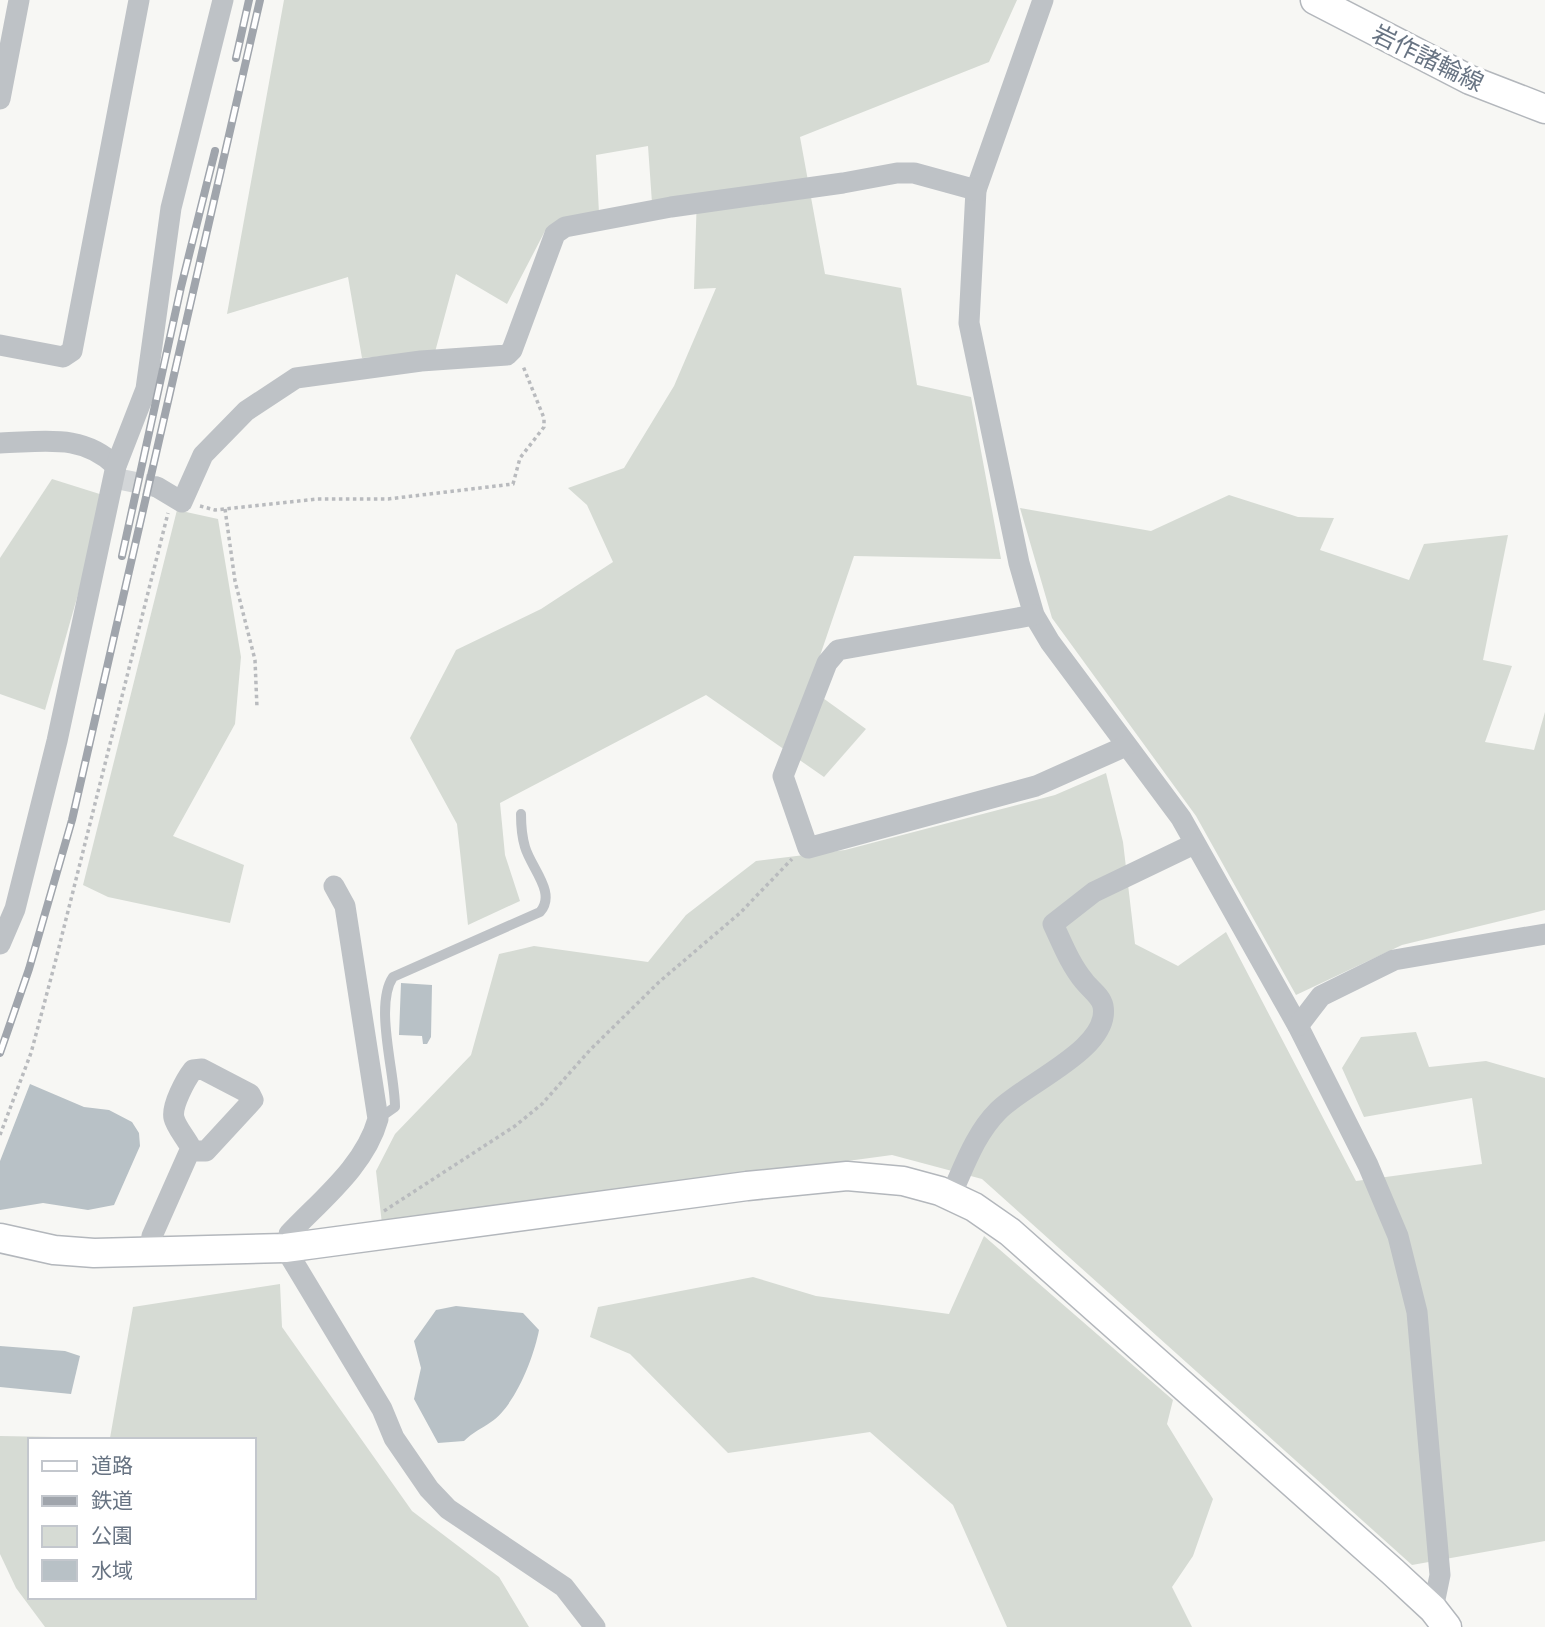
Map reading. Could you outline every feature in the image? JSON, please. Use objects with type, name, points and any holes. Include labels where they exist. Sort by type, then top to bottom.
[{"type":"street","points":[[0,99],[19,0]]},
{"type":"street","points":[[0,345],[63,357],[72,351],[139,0]]},
{"type":"street","points":[[0,944],[15,909],[57,741],[116,466],[146,389],[171,208],[223,0]]},
{"type":"street","points":[[1043,0],[976,190],[969,323],[1019,563],[1034,615],[1063,662],[1181,818],[1298,1026],[1368,1165],[1398,1236],[1417,1312],[1440,1575],[1440,1618]]},
{"type":"street","name":"岩作諸輪線","points":[[1315,0],[1470,80],[1545,109]]},
{"type":"street","points":[[171,495],[203,454],[246,411],[296,378],[421,361],[507,355],[512,350],[555,234],[565,227],[671,207],[897,173],[914,173],[976,190]]},
{"type":"street","points":[[0,443],[86,444],[102,453],[116,466]]},
{"type":"street","points":[[1034,615],[838,650],[827,663],[783,776],[808,848],[1036,786],[1126,746]]},
{"type":"street","points":[[951,1195],[979,1137],[997,1111],[1022,1089],[1081,1053],[1093,1039],[1104,1018],[1102,1002],[1083,980],[1053,924],[1094,892],[1194,844]]},
{"type":"street","points":[[334,886],[345,906],[378,1119],[372,1140],[358,1161],[289,1234],[288,1248],[382,1409],[394,1438],[429,1489],[448,1509],[564,1587],[595,1627]]},
{"type":"street","points":[[1298,1026],[1321,996],[1394,960],[1545,934]]},
{"type":"street","points":[[149,1253],[152,1236],[191,1148]]},
{"type":"street","points":[[0,1238],[54,1250],[149,1253],[288,1248],[747,1186],[847,1176],[903,1181],[951,1195],[1010,1232],[1440,1618]]},
{"type":"lane","points":[[378,1119],[395,1107],[388,1045],[386,987],[393,977],[540,912],[546,905],[547,895],[525,847],[521,814]]},
{"type":"path","points":[[0,1136],[31,1053],[171,495],[215,510],[317,499],[388,499],[513,484],[520,458],[544,427],[544,418],[521,361],[512,350]]},
{"type":"path","points":[[225,509],[235,581],[255,660],[257,708]]},
{"type":"path","points":[[377,1215],[473,1155],[542,1104],[590,1049],[659,982],[740,913],[791,860],[808,848]]},
{"type":"green space","points":[[284,0],[1017,0],[989,62],[800,137],[825,274],[901,288],[917,385],[971,397],[1001,559],[854,556],[809,688],[866,729],[824,777],[706,695],[500,803],[505,855],[520,901],[468,925],[457,824],[410,738],[456,650],[541,609],[613,562],[587,505],[568,488],[624,468],[674,386],[716,288],[694,289],[697,195],[652,203],[648,146],[596,155],[599,213],[545,231],[507,304],[456,274],[435,352],[362,358],[348,277],[227,314]]},
{"type":"green space","points":[[52,479],[106,496],[45,710],[0,694],[0,558]]},
{"type":"green space","points":[[1229,495],[1298,517],[1334,518],[1320,550],[1409,580],[1424,544],[1508,535],[1483,660],[1512,666],[1485,742],[1534,750],[1545,712],[1545,910],[1402,945],[1296,995],[1196,816],[1052,618],[1020,508],[1151,531]]},
{"type":"green space","points":[[177,510],[218,519],[241,657],[235,724],[173,836],[244,865],[230,923],[108,897],[83,885]]},
{"type":"green space","points":[[1106,773],[1123,842],[1135,944],[1178,966],[1226,932],[1356,1181],[1482,1164],[1472,1098],[1364,1117],[1342,1068],[1361,1037],[1416,1032],[1429,1067],[1486,1061],[1545,1078],[1545,1541],[1412,1565],[982,1179],[892,1155],[382,1224],[376,1171],[395,1134],[471,1055],[499,954],[534,946],[648,962],[686,915],[756,861],[845,850],[1055,795]]},
{"type":"green space","points":[[984,1236],[1173,1400],[1167,1424],[1213,1499],[1193,1556],[1172,1587],[1192,1627],[1007,1627],[953,1505],[870,1432],[728,1453],[630,1354],[590,1337],[598,1307],[753,1277],[816,1296],[949,1314]]},
{"type":"green space","points":[[280,1284],[282,1327],[412,1511],[499,1577],[529,1627],[45,1627],[16,1588],[0,1554],[0,1436],[110,1438],[133,1307]]},
{"type":"water","points":[[401,983],[432,985],[431,1037],[427,1044],[423,1044],[422,1036],[399,1035]]},
{"type":"water","points":[[30,1084],[84,1107],[109,1110],[132,1122],[139,1133],[140,1146],[114,1205],[88,1210],[43,1203],[0,1210],[0,1161]]},
{"type":"water","points":[[456,1306],[523,1313],[539,1330],[522,1380],[500,1415],[464,1441],[438,1443],[414,1399],[421,1368],[414,1341],[436,1310]]},
{"type":"water","points":[[0,1346],[65,1351],[80,1356],[71,1394],[0,1387]]},
{"type":"tunnel","points":[[114,478],[157,487]]},
{"type":"railway","points":[[236,58],[249,0]]},
{"type":"railway","points":[[0,1053],[29,969],[72,820],[260,0]]},
{"type":"railway","points":[[122,556],[181,287],[215,151]]}]
